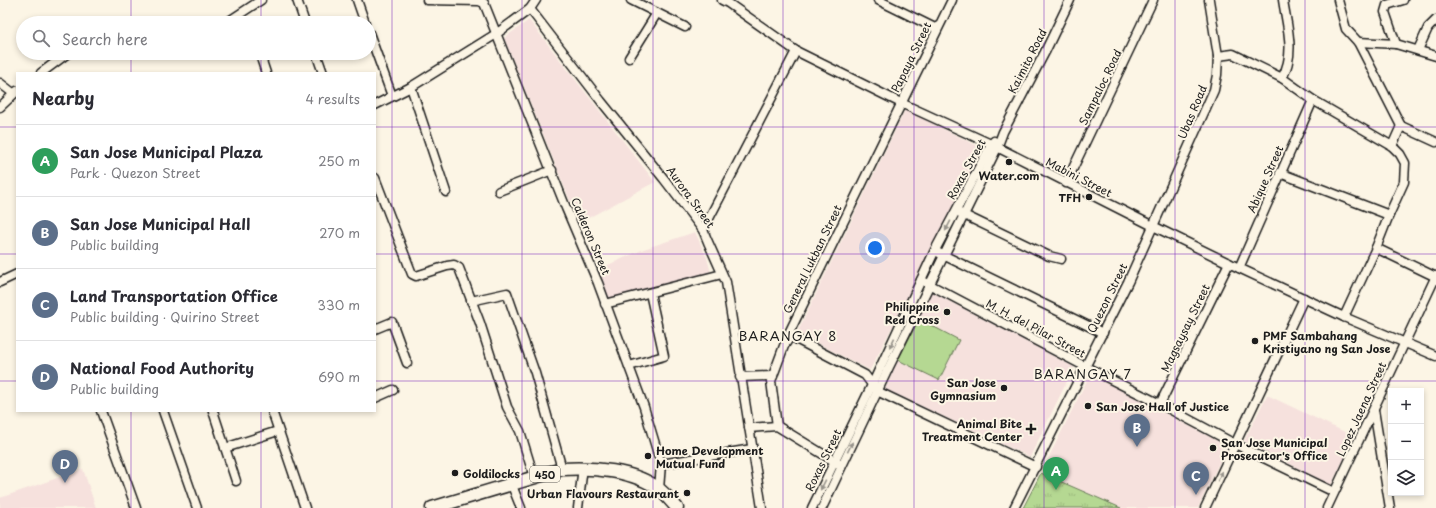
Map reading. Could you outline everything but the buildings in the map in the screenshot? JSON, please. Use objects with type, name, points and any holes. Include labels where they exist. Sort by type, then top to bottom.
[{"type":"main road","name":"450","points":[[432,508],[562,468],[583,467],[623,473],[644,481],[659,489],[677,508]]},
{"type":"street","points":[[237,16],[261,0]]},
{"type":"street","points":[[297,0],[303,16]]},
{"type":"street","points":[[357,0],[363,16]]},
{"type":"street","points":[[427,0],[479,1]]},
{"type":"street","points":[[376,104],[410,87],[496,34],[530,9],[536,0]]},
{"type":"street","points":[[631,0],[685,27]]},
{"type":"street","name":"Mabini Street","points":[[722,0],[796,51],[901,103],[994,146],[1239,268],[1344,317],[1436,356]]},
{"type":"street","points":[[878,0],[937,29]]},
{"type":"street","name":"Papaya Street","points":[[901,103],[952,0]]},
{"type":"street","name":"Kaimito Road","points":[[1003,132],[1045,52],[1070,0]]},
{"type":"street","name":"Sampaloc Road","points":[[1066,183],[1153,0]]},
{"type":"street","name":"Ubas Road","points":[[1153,226],[1214,90],[1217,75],[1218,56],[1209,0]]},
{"type":"street","points":[[1282,78],[1290,56],[1290,44],[1283,0]]},
{"type":"street","points":[[1338,0],[1346,29],[1358,42],[1401,126],[1436,142]]},
{"type":"street","points":[[1396,44],[1385,12],[1385,7],[1403,0]]},
{"type":"street","name":"Calderon Street","points":[[479,1],[484,3],[606,304],[629,366],[644,407],[660,464],[659,489]]},
{"type":"street","name":"Aurora Street","points":[[530,9],[601,101],[664,178],[703,230],[726,282],[762,508]]},
{"type":"street","points":[[629,58],[657,13]]},
{"type":"street","points":[[1418,50],[1428,28],[1436,20]]},
{"type":"street","points":[[1358,42],[1396,44],[1436,56]]},
{"type":"street","points":[[703,230],[796,51]]},
{"type":"street","points":[[376,52],[392,96]]},
{"type":"street","points":[[1218,56],[1233,54],[1282,78],[1312,100],[1392,146],[1400,154],[1405,163],[1404,182],[1376,248],[1344,317]]},
{"type":"street","points":[[42,72],[59,60]]},
{"type":"street","points":[[262,60],[266,72]]},
{"type":"street","points":[[318,60],[323,72]]},
{"type":"street","points":[[0,83],[15,92],[0,107]]},
{"type":"street","points":[[410,87],[446,192]]},
{"type":"street","name":"Abique Street","points":[[1239,268],[1312,100]]},
{"type":"street","name":"General Lukban Street","points":[[777,426],[771,386],[784,346],[791,334],[791,328],[901,103]]},
{"type":"street","points":[[1392,146],[1401,126]]},
{"type":"street","name":"Roxas Street","points":[[875,388],[935,250],[956,211],[1003,132]]},
{"type":"street","name":"Roxas Street","points":[[812,508],[838,464],[875,388],[930,285],[964,215],[994,146]]},
{"type":"street","points":[[499,191],[552,170]]},
{"type":"street","points":[[1280,173],[1389,215]]},
{"type":"street","points":[[376,181],[412,274],[416,276],[454,265],[459,268],[480,323],[507,407],[520,431],[534,477]]},
{"type":"street","points":[[956,211],[1049,256],[1062,259]]},
{"type":"street","name":"Quezon Street","points":[[1014,508],[1086,367],[1153,226]]},
{"type":"street","points":[[1376,248],[1436,276]]},
{"type":"street","points":[[935,250],[1102,333]]},
{"type":"street","name":"Magsaysay Street","points":[[1160,404],[1229,263]]},
{"type":"street","points":[[0,282],[16,274]]},
{"type":"street","points":[[606,304],[722,274]]},
{"type":"street","name":"Lopez Jaena Street","points":[[1327,508],[1436,276]]},
{"type":"street","name":"M. H. del Pilar Street","points":[[921,280],[1235,444],[1334,492]]},
{"type":"street","points":[[471,301],[507,293],[535,373],[562,468]]},
{"type":"street","points":[[629,366],[664,356],[650,293]]},
{"type":"street","points":[[1205,508],[1304,298]]},
{"type":"street","points":[[376,329],[392,322],[407,363]]},
{"type":"street","points":[[791,334],[796,339],[865,375],[875,388],[1036,467]]},
{"type":"street","points":[[740,377],[773,376]]},
{"type":"street","points":[[376,398],[393,390]]},
{"type":"street","points":[[1374,410],[1390,508]]},
{"type":"street","points":[[101,412],[136,508]]},
{"type":"street","points":[[163,412],[197,508]]},
{"type":"street","points":[[213,412],[236,481]]},
{"type":"street","points":[[272,412],[305,508]]},
{"type":"street","points":[[749,428],[777,426],[838,464]]},
{"type":"street","points":[[225,448],[278,431]]},
{"type":"street","points":[[660,464],[752,449]]},
{"type":"street","name":"Roxas Street","points":[[822,508],[838,464]]},
{"type":"street","points":[[578,508],[583,467]]},
{"type":"street","points":[[511,483],[521,508]]},
{"type":"shaded area","points":[[529,20],[655,182],[579,223],[504,38]]},
{"type":"shaded area","points":[[905,110],[984,149],[870,370],[797,333]]},
{"type":"shaded area","points":[[695,232],[707,258],[711,273],[609,299],[599,269],[644,249]]},
{"type":"shaded area","points":[[928,290],[1074,367],[1030,457],[885,389]]},
{"type":"shaded area","points":[[1090,374],[1227,446],[1198,508],[1121,508],[1041,473]]},
{"type":"shaded area","points":[[1267,395],[1355,437],[1331,485],[1244,441]]},
{"type":"shaded area","points":[[83,469],[96,508],[0,508],[0,498]]},
{"type":"green space","points":[[919,319],[959,340],[939,380],[898,360]]},
{"type":"green space","points":[[1041,473],[1121,508],[1023,508]]},
{"type":"place","name":"Water.com","points":[[1009,162]]},
{"type":"place","name":"TFH","points":[[1089,197]]},
{"type":"place","name":"Philippine Red Cross","points":[[947,312]]},
{"type":"place","name":"PMF Sambahang Kristiyano ng San Jose","points":[[1255,341]]},
{"type":"place","name":"San Jose Gymnasium","points":[[1004,388]]},
{"type":"place","name":"San Jose Hall of Justice","points":[[1088,406]]},
{"type":"place","name":"Animal Bite Treatment Center","points":[[1031,429]]},
{"type":"place","name":"San Jose Municipal Hall","points":[[1137,447]]},
{"type":"place","name":"San Jose Municipal Prosecutor's Office","points":[[1213,448]]},
{"type":"place","name":"Home Development Mutual Fund","points":[[648,456]]},
{"type":"place","name":"Goldilocks","points":[[455,473]]},
{"type":"place","name":"National Food Authority","points":[[65,483]]},
{"type":"place","name":"San Jose Municipal Plaza","points":[[1056,490]]},
{"type":"place","name":"Urban Flavours Restaurant","points":[[687,493]]},
{"type":"place","name":"Land Transportation Office","points":[[1196,495]]},
{"type":"district","name":"BARANGAY 8","points":[[788,335]]},
{"type":"district","name":"BARANGAY 7","points":[[1083,373]]}]
